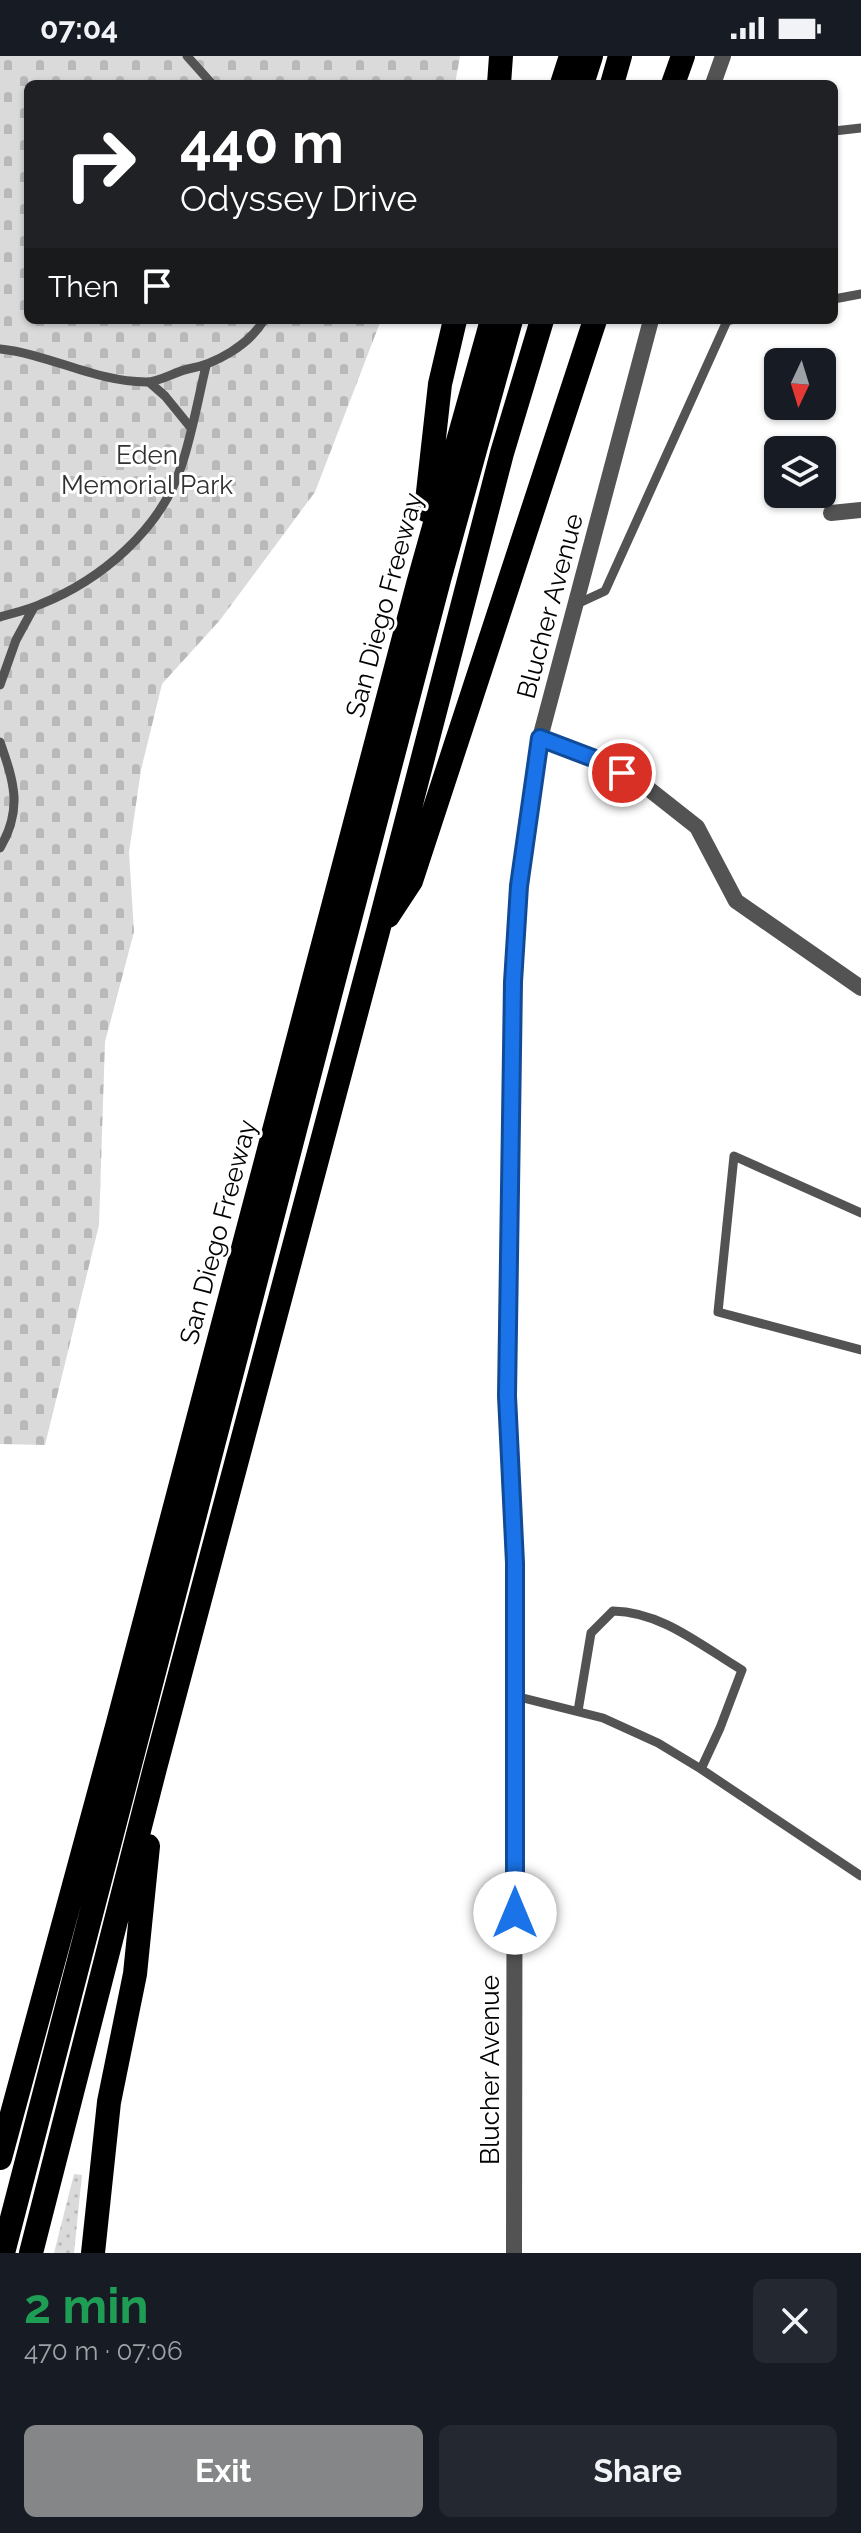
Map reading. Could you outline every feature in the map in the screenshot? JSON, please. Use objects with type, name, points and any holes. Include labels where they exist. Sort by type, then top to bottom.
[{"type":"highway","points":[[499,80],[501,56]]},
{"type":"highway","points":[[563,80],[571,56]]},
{"type":"highway","points":[[583,80],[591,56]]},
{"type":"highway","points":[[613,80],[620,56]]},
{"type":"highway","points":[[674,80],[683,56]]},
{"type":"highway","points":[[418,584],[440,384],[454,324]]},
{"type":"highway","name":"San Diego Freeway","points":[[0,2158],[418,584],[491,324]]},
{"type":"highway","points":[[3,2253],[336,972],[510,324]]},
{"type":"highway","points":[[31,2253],[155,1768],[502,453],[541,324]]},
{"type":"highway","points":[[378,931],[411,881],[594,324]]},
{"type":"highway","points":[[93,2253],[109,2102],[135,1974],[155,1768]]},
{"type":"street","points":[[714,80],[723,56]]},
{"type":"street","name":"Blucher Avenue","points":[[514,2253],[515,1563],[507,1396],[513,982],[519,886],[540,738],[650,324]]},
{"type":"street","points":[[831,513],[861,510]]},
{"type":"street","points":[[540,738],[598,760],[645,786],[697,827],[736,901],[861,988]]},
{"type":"lane","points":[[187,56],[208,80]]},
{"type":"lane","points":[[838,131],[861,128]]},
{"type":"lane","points":[[838,298],[861,294]]},
{"type":"lane","points":[[0,349],[99,375],[149,382],[178,371],[206,366],[256,333],[262,324]]},
{"type":"lane","points":[[577,604],[605,591],[726,324]]},
{"type":"lane","points":[[0,617],[34,607],[81,584],[126,551],[160,512],[181,468],[206,366]]},
{"type":"lane","points":[[149,382],[191,428]]},
{"type":"lane","points":[[0,685],[16,640],[34,607]]},
{"type":"lane","points":[[0,742],[15,788],[9,832],[0,848]]},
{"type":"lane","points":[[861,1213],[734,1156],[718,1312],[861,1350]]},
{"type":"lane","points":[[578,1711],[591,1633],[613,1611],[635,1611],[660,1619],[742,1670],[701,1769]]},
{"type":"lane","points":[[515,1696],[603,1718],[658,1743],[861,1876]]},
{"type":"green space","name":"Eden Memorial Park","points":[[0,56],[460,56],[456,80],[24,80],[24,324],[379,324],[315,492],[220,620],[162,684],[141,770],[129,852],[134,932],[105,1042],[99,1225],[45,1445],[0,1444]]},
{"type":"green space","points":[[74,2174],[82,2175],[74,2253],[54,2253]]},
{"type":"route","points":[[515,1913],[515,1563],[507,1396],[513,982],[519,886],[540,738],[598,760],[622,773]]}]
